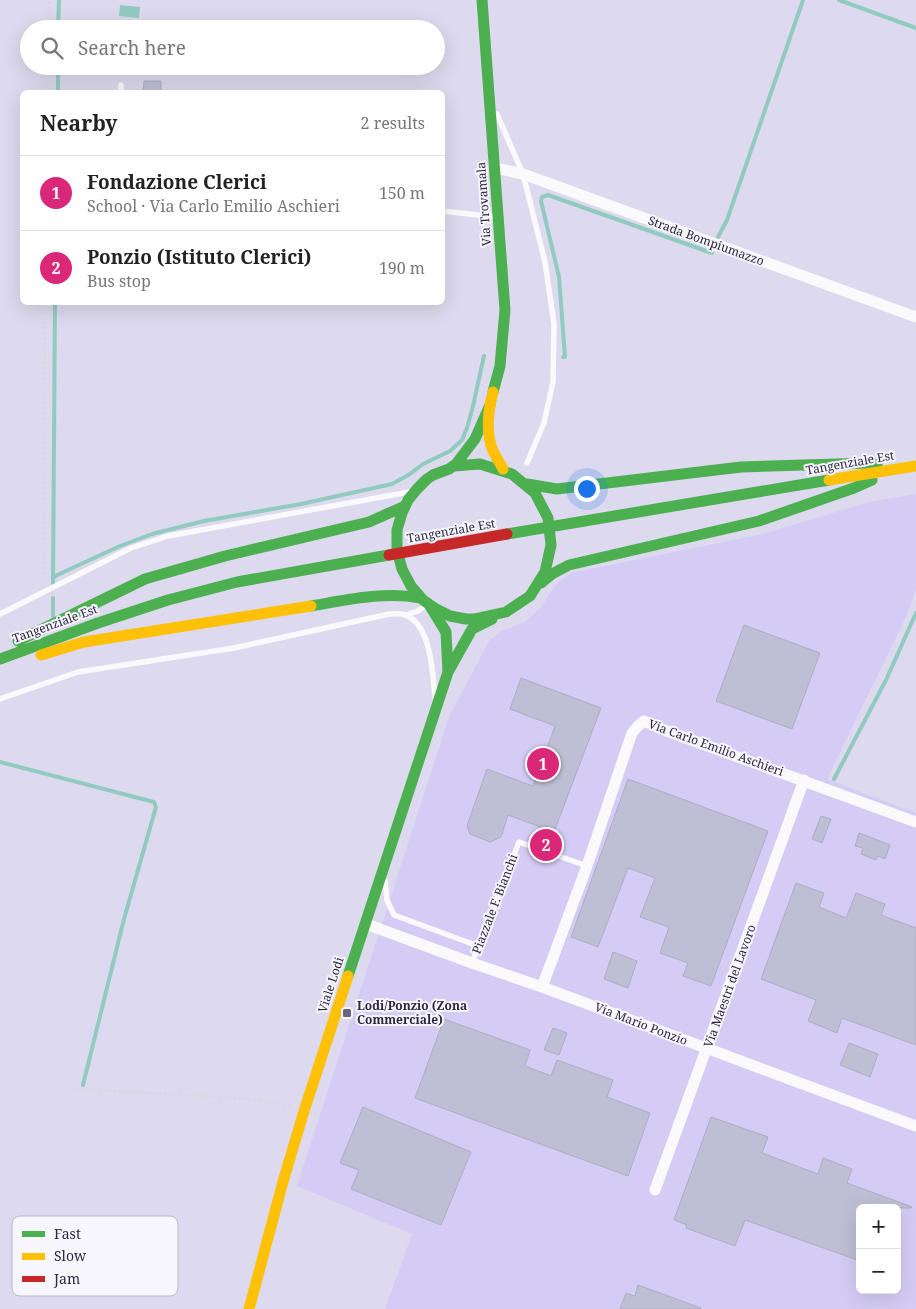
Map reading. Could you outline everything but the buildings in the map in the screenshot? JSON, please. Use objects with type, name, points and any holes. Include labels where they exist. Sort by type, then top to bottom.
[{"type":"main road","name":"Via Trovamala","points":[[454,466],[475,440],[490,404],[500,366],[505,310],[482,0]]},
{"type":"main road","name":"Via Trovamala","points":[[490,404],[488,434],[493,451],[503,469]]},
{"type":"main road","points":[[528,484],[557,489],[741,467],[871,463],[898,469]]},
{"type":"main road","points":[[426,603],[410,586],[402,571],[398,555],[397,538],[399,522],[405,506],[416,491],[433,476],[454,466],[478,464],[503,469],[516,475],[528,484],[539,498],[548,515],[552,533],[552,551],[547,569],[539,586]]},
{"type":"main road","name":"Tangenziale Est","points":[[0,659],[168,600],[238,582],[565,524],[916,466]]},
{"type":"main road","points":[[0,669],[7,665],[93,640],[373,596],[404,595],[426,603],[447,615],[466,619],[486,619],[505,614],[524,602],[552,574],[569,565],[759,521],[854,488],[898,469]]},
{"type":"main road","points":[[0,649],[145,579],[225,556],[369,522],[405,506]]},
{"type":"main road","name":"Viale Lodi","points":[[426,603],[446,632],[448,672]]},
{"type":"main road","name":"Viale Lodi","points":[[249,1309],[284,1178],[448,672],[472,629],[505,614]]},
{"type":"street","name":"Strada Bompiumazzo","points":[[495,168],[523,174],[916,318]]},
{"type":"street","name":"Via Carlo Emilio Aschieri","points":[[542,987],[587,866],[632,733],[644,722],[916,822]]},
{"type":"street","name":"Via Maestri del Lavoro","points":[[655,1190],[804,780]]},
{"type":"street","name":"Via Mario Ponzio","points":[[366,924],[542,987],[916,1126]]},
{"type":"lane","points":[[121,85],[121,90]]},
{"type":"lane","points":[[488,92],[523,174],[545,262],[554,324],[553,382],[544,423],[527,463]]},
{"type":"lane","points":[[445,212],[499,217]]},
{"type":"lane","points":[[0,614],[131,548],[168,536],[416,491]]},
{"type":"lane","points":[[0,699],[78,672],[234,648],[390,614],[406,615],[418,611],[426,603]]},
{"type":"lane","points":[[406,615],[418,623],[426,638],[433,680],[435,711]]},
{"type":"lane","name":"Piazzale F. Bianchi","points":[[472,963],[519,842],[587,866]]},
{"type":"lane","points":[[383,870],[387,900],[394,915],[478,946]]},
{"type":"path","points":[[48,0],[48,20]]},
{"type":"path","points":[[48,75],[48,90]]},
{"type":"path","points":[[45,305],[44,574],[47,591]]},
{"type":"path","points":[[69,1088],[249,1099],[306,1108]]},
{"type":"shaded area","points":[[120,5],[140,7],[139,18],[119,16]]},
{"type":"shaded area","points":[[916,494],[916,590],[905,619],[827,779],[916,813],[916,1309],[385,1309],[412,1234],[297,1186],[449,717],[489,641],[502,631],[525,622],[541,607],[557,583],[571,573],[763,534],[869,502]]},
{"type":"waterway","points":[[58,20],[59,0]]},
{"type":"waterway","points":[[718,237],[727,220],[803,0]]},
{"type":"waterway","points":[[839,0],[916,28]]},
{"type":"waterway","points":[[58,75],[58,90]]},
{"type":"waterway","points":[[563,357],[565,357],[559,277],[541,201],[542,197],[548,195],[712,253]]},
{"type":"waterway","points":[[53,584],[55,305]]},
{"type":"waterway","points":[[53,577],[120,546],[152,534],[204,521],[301,504],[392,484],[423,464],[450,451],[462,440],[473,406],[484,356]]},
{"type":"waterway","points":[[53,598],[53,616]]},
{"type":"waterway","points":[[834,779],[886,680],[916,613]]},
{"type":"waterway","points":[[0,762],[154,802],[156,807],[124,919],[83,1085]]},
{"type":"traffic: fast","points":[[482,0],[505,310],[500,366],[493,392]]},
{"type":"traffic: fast","points":[[454,466],[480,464],[512,474],[535,493],[548,518],[551,545],[545,572],[530,596],[506,612],[466,619],[450,616],[436,609],[423,600],[411,586],[402,569],[397,550],[397,530],[408,500],[427,479],[456,464],[475,439],[490,405]]},
{"type":"traffic: fast","points":[[527,484],[557,489],[741,467],[871,463],[877,465]]},
{"type":"traffic: fast","points":[[507,534],[829,480]]},
{"type":"traffic: fast","points":[[541,583],[552,574],[569,565],[759,521],[872,480]]},
{"type":"traffic: fast","points":[[18,641],[145,579],[225,556],[369,522],[405,506]]},
{"type":"traffic: fast","points":[[0,659],[168,600],[237,582],[389,555]]},
{"type":"traffic: fast","points":[[311,606],[379,596],[393,595],[421,598]]},
{"type":"traffic: fast","points":[[430,606],[446,632],[448,672]]},
{"type":"traffic: fast","points":[[348,976],[448,672],[472,629],[492,619]]},
{"type":"traffic: slow","points":[[493,392],[488,429],[490,444],[503,469]]},
{"type":"traffic: slow","points":[[829,480],[916,466]]},
{"type":"traffic: slow","points":[[41,655],[84,642],[311,606]]},
{"type":"traffic: slow","points":[[249,1309],[284,1178],[348,976]]},
{"type":"traffic: jam","points":[[389,555],[507,534]]},
{"type":"place","name":"Fondazione Clerici","points":[[543,764]]},
{"type":"place","name":"Ponzio (Istituto Clerici)","points":[[546,845]]},
{"type":"place","name":"Lodi/Ponzio (Zona Commerciale)","points":[[347,1013]]}]
